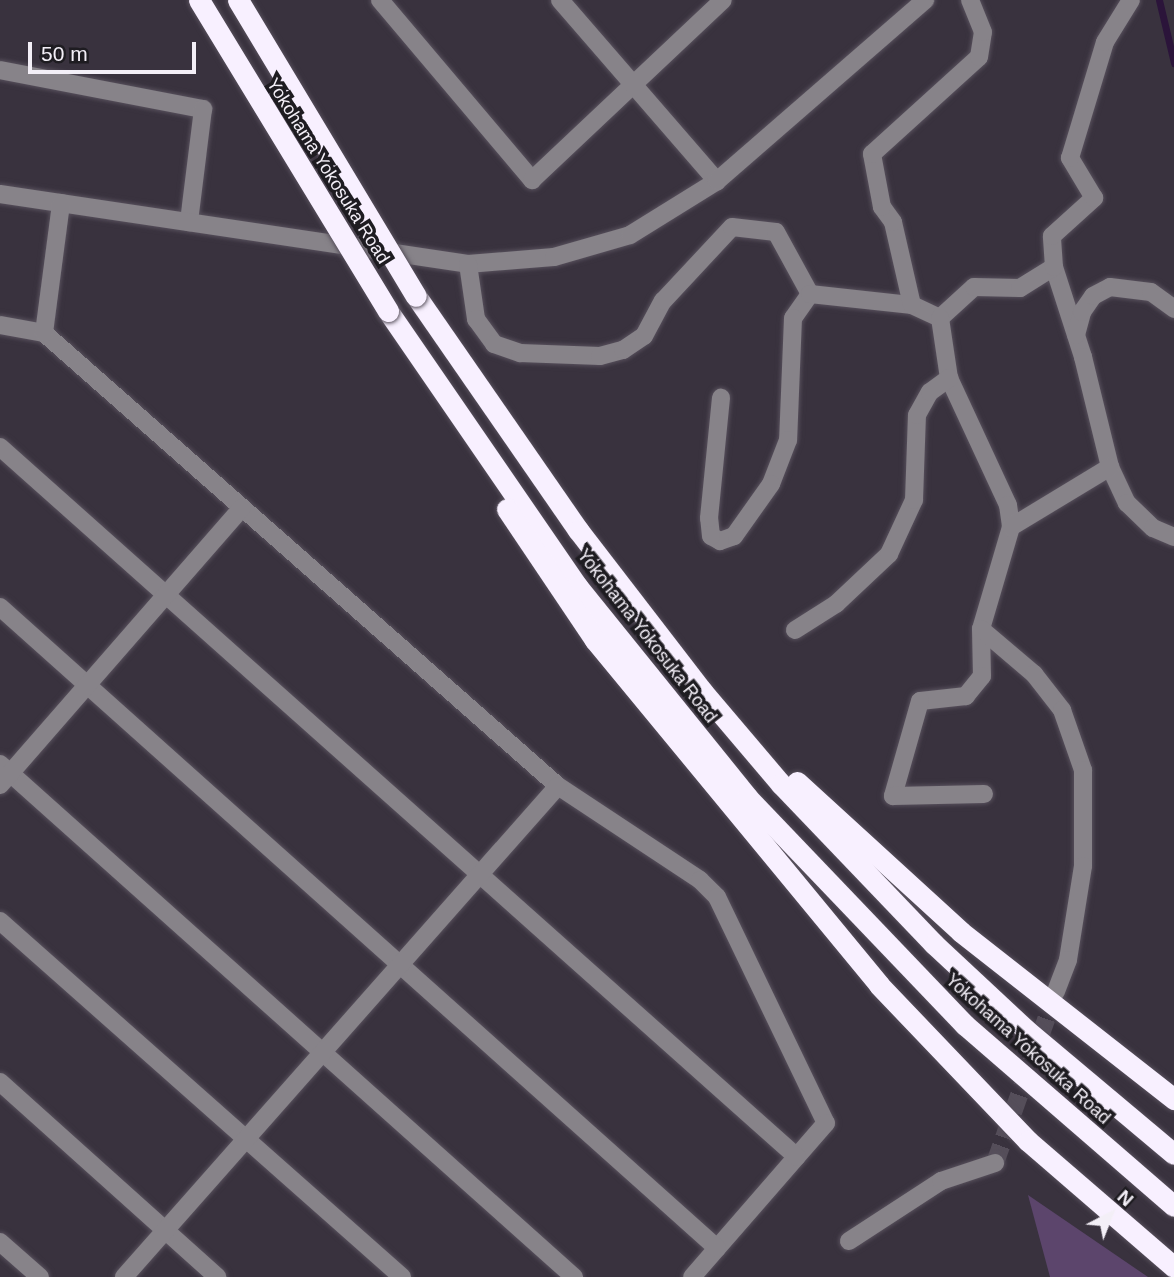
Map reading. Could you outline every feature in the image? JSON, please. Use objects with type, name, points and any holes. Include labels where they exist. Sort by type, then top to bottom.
[{"type":"highway","name":"Yokohama Yokosuka Road","points":[[199,0],[388,311],[461,423],[577,586],[747,797],[964,1025],[1174,1206]]},
{"type":"highway","name":"Yokohama Yokosuka Road","points":[[238,0],[416,296],[578,530],[702,691],[829,836],[934,944],[1025,1029],[1174,1154]]},
{"type":"highway","points":[[461,423],[528,545],[567,602],[785,876],[987,1102],[1068,1178],[1174,1267]]},
{"type":"highway","points":[[702,691],[950,923],[1174,1099]]},
{"type":"street","points":[[380,0],[532,180],[723,0]]},
{"type":"street","points":[[559,0],[717,181]]},
{"type":"street","points":[[0,194],[468,264],[554,257],[630,235],[717,181],[925,0]]},
{"type":"street","points":[[912,305],[893,222],[882,207],[872,154],[979,57],[983,32],[970,0]]},
{"type":"street","points":[[1131,0],[1105,42],[1070,158],[1094,198],[1052,236],[1054,267],[1110,467],[1127,503],[1171,529]]},
{"type":"street","points":[[0,70],[203,109],[189,222]]},
{"type":"street","points":[[44,333],[61,203]]},
{"type":"street","points":[[468,264],[476,319],[495,344],[520,353],[600,356],[623,350],[644,336],[663,301],[732,227],[776,232],[810,294]]},
{"type":"street","points":[[940,318],[974,287],[1020,288],[1054,267]]},
{"type":"street","points":[[1076,338],[1082,312],[1093,296],[1110,287],[1152,292],[1174,309]]},
{"type":"street","points":[[810,294],[912,305],[940,318]]},
{"type":"street","points":[[721,398],[709,518],[711,536],[720,541],[734,536],[771,484],[788,440],[793,318],[810,294]]},
{"type":"street","points":[[940,318],[949,378],[1008,505],[1011,527],[981,629],[982,676],[966,696],[920,701],[893,796],[984,794]]},
{"type":"street","points":[[0,325],[44,333],[558,786],[700,880],[716,897],[826,1123],[692,1277]]},
{"type":"street","points":[[795,630],[836,604],[889,554],[914,500],[916,415],[930,392],[949,378]]},
{"type":"street","points":[[0,447],[797,1157]]},
{"type":"street","points":[[1011,527],[1110,467]]},
{"type":"street","points":[[242,508],[87,685],[3,774],[323,1052],[575,1277]]},
{"type":"street","points":[[0,607],[717,1248]]},
{"type":"street","points":[[981,629],[1034,674],[1062,710],[1083,770],[1083,866],[1068,960],[1056,992]]},
{"type":"street","points":[[124,1277],[558,786]]},
{"type":"street","points":[[0,921],[402,1277]]},
{"type":"street","points":[[0,1082],[217,1277]]},
{"type":"street","points":[[849,1241],[941,1181],[995,1163]]},
{"type":"street","points":[[0,1242],[40,1277]]},
{"type":"shaded area","points":[[1028,1195],[1148,1277],[1050,1277]]},
{"type":"waterway","points":[[1159,0],[1174,63]]},
{"type":"tunnel","points":[[995,1163],[1056,992]]}]
